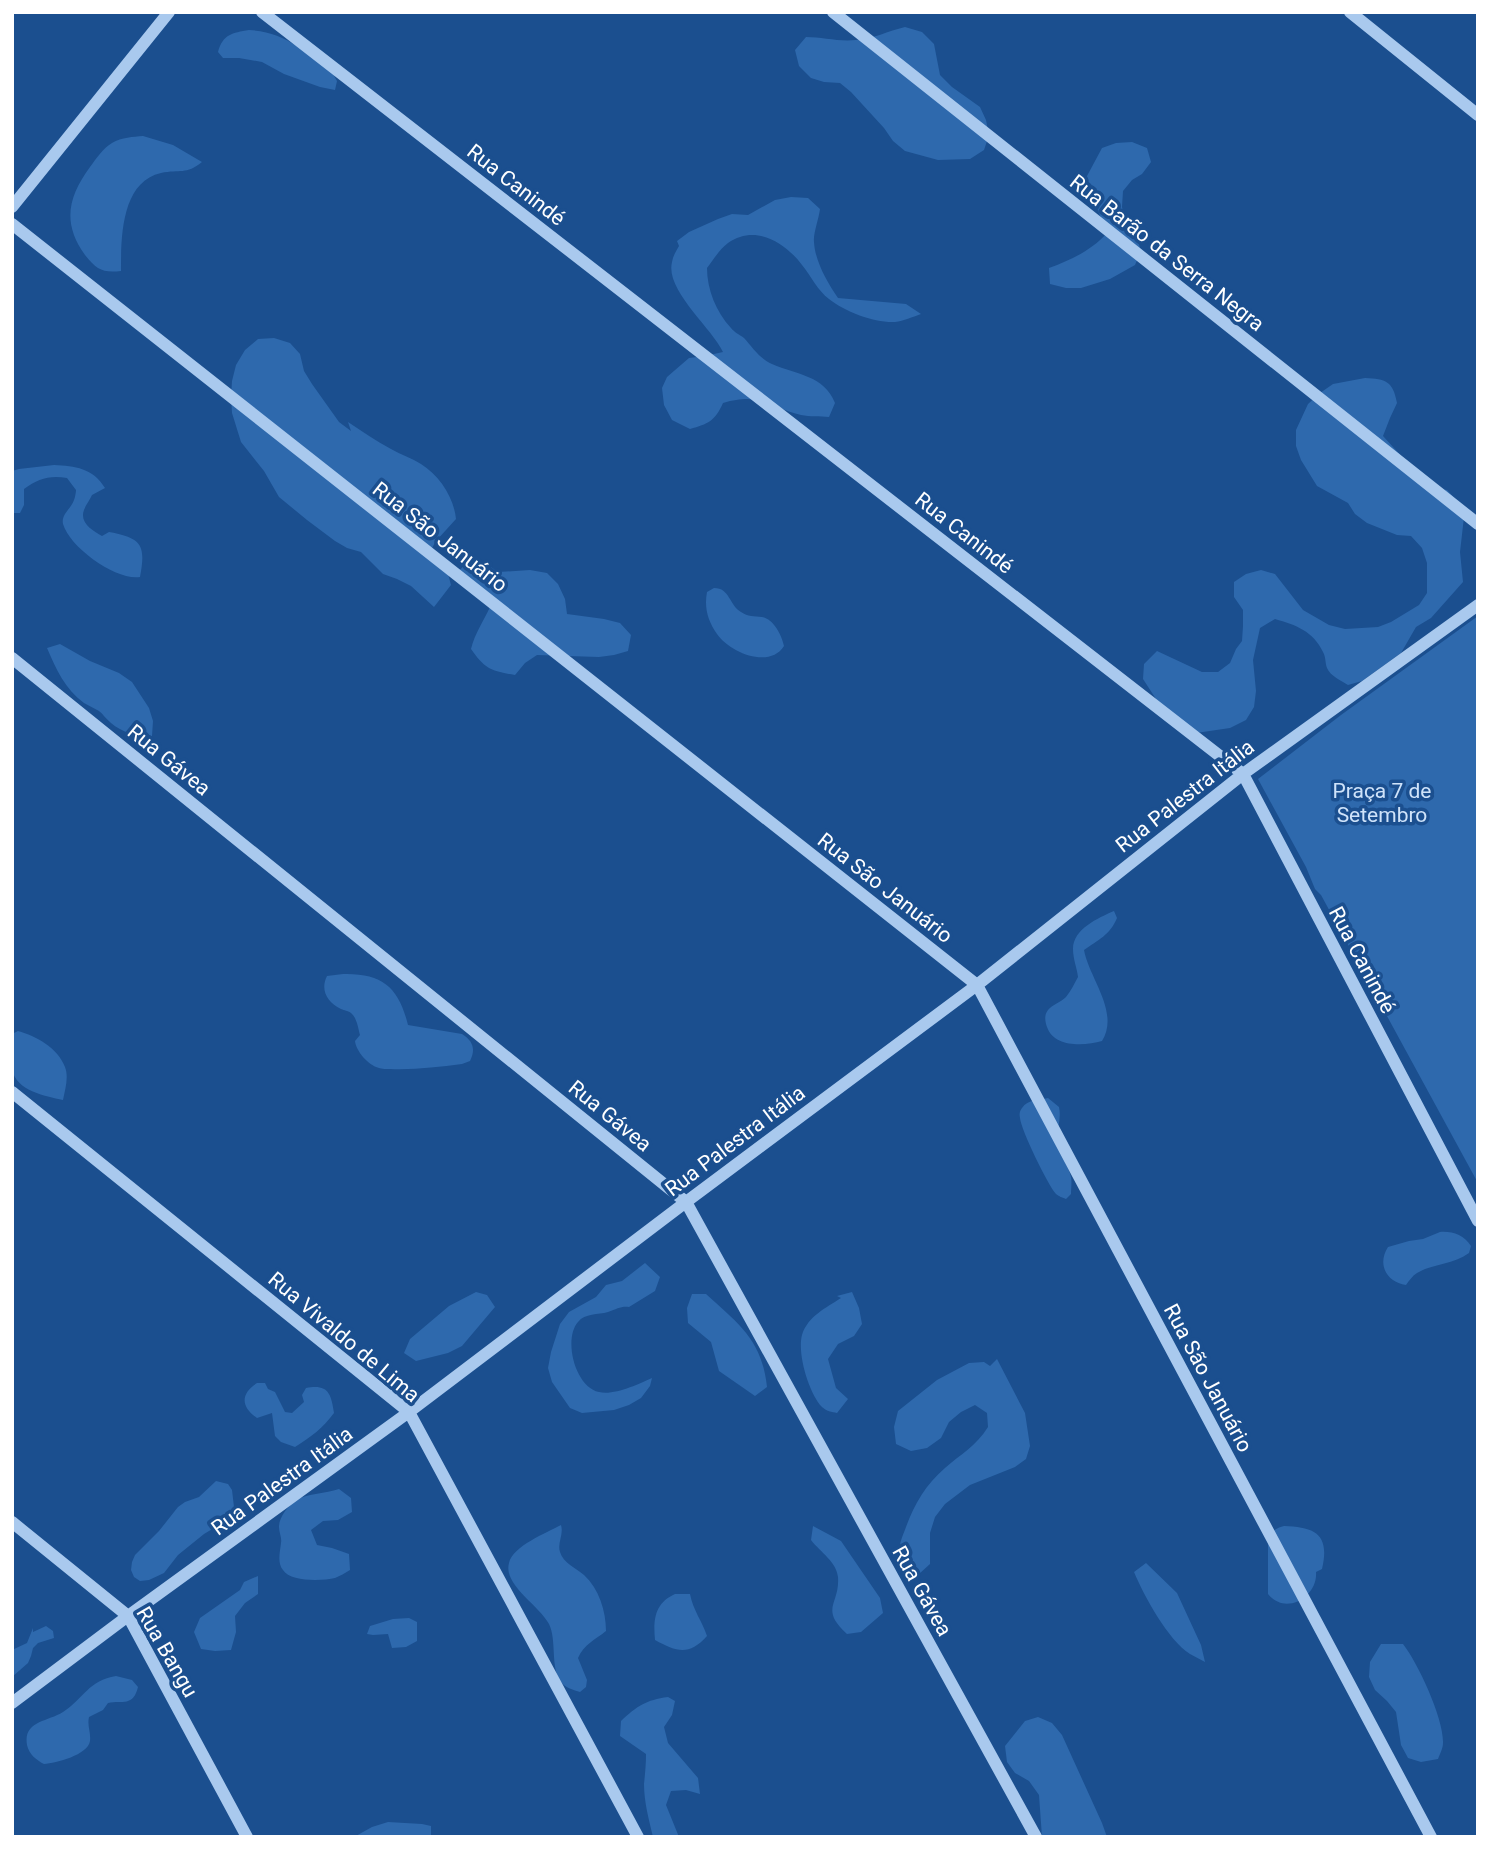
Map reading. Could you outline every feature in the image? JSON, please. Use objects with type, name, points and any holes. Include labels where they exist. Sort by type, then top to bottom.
[{"type":"street","points":[[12,206],[169,12]]},
{"type":"street","name":"Rua Canindé","points":[[262,12],[1243,774],[1478,1221]]},
{"type":"street","name":"Rua Barão da Serra Negra","points":[[833,12],[1478,524]]},
{"type":"street","points":[[1349,12],[1478,115]]},
{"type":"street","name":"Rua São Januário","points":[[12,224],[977,985],[1431,1837]]},
{"type":"street","name":"Rua Palestra Itália","points":[[12,1703],[409,1412],[977,985],[1243,774],[1478,605]]},
{"type":"street","name":"Rua Gávea","points":[[12,658],[686,1202],[1036,1837]]},
{"type":"street","name":"Rua Vivaldo de Lima","points":[[12,1093],[409,1412],[638,1837]]},
{"type":"street","name":"Rua Bangu","points":[[12,1522],[128,1616],[247,1837]]},
{"type":"green space","points":[[905,27],[922,32],[934,44],[940,75],[980,107],[989,135],[984,150],[970,159],[938,160],[905,151],[840,83],[811,78],[799,66],[795,50],[806,37],[856,40]]},
{"type":"green space","points":[[249,30],[285,39],[304,51],[333,74],[337,81],[335,90],[284,74],[262,62],[223,58],[218,52],[226,38]]},
{"type":"green space","points":[[143,136],[173,145],[202,162],[187,170],[161,173],[148,178],[138,187],[126,213],[121,271],[105,271],[85,255],[73,232],[73,200],[83,178],[106,148],[120,140]]},
{"type":"green space","points":[[1132,142],[1147,148],[1151,162],[1123,191],[1125,221],[1136,235],[1141,251],[1135,265],[1110,279],[1081,288],[1050,284],[1049,268],[1081,254],[1107,233],[1095,203],[1085,191],[1087,176],[1102,148],[1116,143]]},
{"type":"green space","points":[[808,198],[820,209],[814,235],[815,249],[822,271],[838,298],[906,304],[921,314],[902,321],[887,322],[852,312],[825,296],[795,257],[778,243],[759,236],[738,238],[725,245],[707,268],[711,292],[721,315],[764,359],[817,381],[835,403],[829,417],[801,415],[756,400],[736,400],[723,403],[710,421],[690,429],[672,420],[664,405],[662,388],[667,377],[689,358],[723,352],[675,284],[672,262],[679,246],[677,241],[689,232],[718,219],[732,214],[748,215],[775,200]]},
{"type":"green space","points":[[274,338],[290,343],[300,354],[304,371],[339,422],[351,431],[348,422],[385,446],[421,464],[445,488],[456,519],[436,541],[428,555],[447,570],[451,585],[434,607],[411,586],[383,574],[361,552],[335,541],[279,497],[264,471],[241,442],[232,413],[232,381],[236,365],[245,350],[258,339]]},
{"type":"green space","points":[[1365,378],[1387,383],[1395,396],[1397,403],[1383,436],[1434,488],[1447,490],[1459,503],[1464,517],[1460,552],[1463,582],[1431,618],[1416,627],[1401,653],[1362,681],[1348,685],[1336,678],[1326,666],[1319,645],[1309,634],[1275,619],[1260,628],[1253,660],[1256,691],[1254,707],[1246,720],[1230,728],[1196,733],[1169,719],[1143,679],[1144,664],[1157,651],[1202,672],[1218,672],[1230,663],[1242,641],[1243,626],[1243,610],[1234,597],[1234,582],[1246,574],[1261,570],[1275,574],[1303,610],[1329,625],[1345,629],[1378,627],[1391,622],[1419,605],[1427,593],[1427,563],[1422,548],[1411,536],[1397,535],[1367,523],[1355,514],[1348,503],[1317,486],[1296,446],[1296,430],[1308,404],[1333,384]]},
{"type":"green space","points":[[54,465],[83,469],[100,481],[105,488],[92,495],[84,510],[83,519],[102,536],[109,532],[135,540],[142,550],[140,577],[119,574],[107,568],[84,552],[67,533],[63,520],[74,500],[76,490],[67,478],[39,480],[24,489],[24,505],[20,513],[12,513],[12,471]]},
{"type":"green space","points":[[470,559],[485,563],[498,572],[530,570],[547,573],[558,584],[565,599],[567,614],[620,623],[631,635],[628,651],[599,657],[537,655],[525,663],[515,675],[489,668],[471,649],[490,607],[459,571]]},
{"type":"green space","points":[[714,588],[723,591],[744,614],[766,618],[774,624],[784,646],[778,653],[750,656],[723,641],[711,624],[706,609],[707,592]]},
{"type":"green space","name":"Praça 7 de Setembro","points":[[1478,616],[1478,1183],[1321,895],[1315,889],[1306,867],[1258,779]]},
{"type":"green space","points":[[60,644],[132,682],[149,708],[153,721],[152,736],[125,732],[71,691],[47,648]]},
{"type":"green space","points":[[1114,911],[1117,918],[1111,929],[1084,950],[1106,1007],[1107,1030],[1102,1041],[1087,1044],[1063,1042],[1051,1034],[1045,1018],[1050,1008],[1066,997],[1078,977],[1074,942],[1088,925]]},
{"type":"green space","points":[[327,976],[369,976],[387,985],[400,1001],[408,1025],[462,1034],[469,1039],[472,1046],[470,1061],[408,1069],[381,1069],[371,1064],[356,1045],[355,1041],[360,1035],[355,1018],[350,1012],[332,1003],[326,995],[324,986]]},
{"type":"green space","points":[[18,1031],[46,1044],[62,1060],[67,1075],[63,1100],[32,1091],[19,1083],[11,1060],[12,1034]]},
{"type":"green space","points":[[1048,1098],[1059,1107],[1058,1146],[1071,1179],[1071,1194],[1066,1199],[1056,1194],[1047,1180],[1020,1118],[1024,1105]]},
{"type":"green space","points":[[1440,1232],[1461,1236],[1471,1246],[1469,1253],[1457,1260],[1417,1273],[1406,1285],[1393,1280],[1385,1271],[1383,1260],[1388,1247]]},
{"type":"green space","points":[[645,1263],[660,1277],[655,1291],[629,1307],[581,1319],[574,1330],[572,1350],[574,1362],[583,1381],[599,1392],[626,1389],[652,1378],[650,1386],[641,1398],[614,1410],[582,1413],[570,1408],[552,1382],[548,1368],[560,1324],[569,1312],[596,1297],[606,1285],[622,1281]]},
{"type":"green space","points":[[476,1292],[487,1295],[495,1307],[462,1346],[448,1353],[416,1361],[404,1353],[410,1339],[449,1306]]},
{"type":"green space","points":[[852,1292],[862,1324],[854,1336],[838,1344],[828,1359],[836,1388],[848,1399],[837,1413],[824,1408],[817,1401],[805,1373],[801,1343],[805,1328],[813,1318],[841,1298],[837,1296]]},
{"type":"green space","points":[[692,1294],[706,1294],[738,1324],[754,1345],[760,1357],[767,1387],[755,1396],[719,1371],[711,1342],[688,1323],[687,1308]]},
{"type":"green space","points":[[997,1359],[1025,1413],[1030,1446],[1026,1459],[1015,1467],[970,1485],[945,1504],[935,1517],[930,1533],[930,1564],[919,1574],[905,1569],[900,1558],[900,1544],[917,1503],[938,1474],[973,1445],[988,1427],[987,1413],[975,1405],[949,1422],[941,1438],[927,1448],[911,1451],[896,1444],[894,1427],[898,1411],[937,1380],[969,1363],[984,1362],[990,1366]]},
{"type":"green space","points":[[257,1383],[265,1383],[268,1389],[275,1392],[285,1412],[292,1413],[304,1402],[302,1395],[306,1388],[319,1387],[330,1395],[334,1413],[316,1432],[295,1447],[281,1442],[275,1436],[272,1413],[257,1418],[245,1405],[245,1396]]},
{"type":"green space","points":[[216,1481],[228,1484],[232,1490],[234,1507],[230,1515],[178,1555],[164,1573],[149,1580],[140,1581],[134,1577],[131,1570],[135,1555],[178,1507],[199,1497]]},
{"type":"green space","points":[[339,1489],[351,1498],[352,1512],[338,1520],[323,1521],[311,1530],[317,1545],[349,1554],[350,1570],[335,1578],[322,1580],[292,1577],[281,1567],[279,1561],[279,1527],[284,1512],[296,1500]]},
{"type":"green space","points":[[561,1525],[559,1549],[562,1556],[594,1587],[601,1601],[606,1623],[606,1631],[587,1646],[578,1658],[587,1680],[586,1687],[580,1692],[561,1682],[556,1669],[549,1624],[516,1587],[509,1571],[509,1563],[517,1551]]},
{"type":"green space","points":[[813,1526],[841,1541],[880,1598],[883,1613],[861,1632],[847,1634],[834,1618],[832,1612],[838,1586],[837,1571],[811,1540]]},
{"type":"green space","points":[[1284,1526],[1312,1531],[1318,1535],[1324,1548],[1322,1569],[1316,1572],[1312,1589],[1299,1601],[1291,1603],[1275,1600],[1268,1594],[1268,1541],[1274,1531]]},
{"type":"green space","points":[[1146,1563],[1177,1593],[1201,1645],[1205,1662],[1190,1654],[1173,1639],[1150,1605],[1134,1572]]},
{"type":"green space","points":[[258,1576],[258,1594],[245,1603],[235,1616],[236,1632],[231,1650],[201,1649],[194,1632],[200,1618],[240,1590],[244,1582]]},
{"type":"green space","points":[[675,1594],[690,1594],[707,1636],[688,1649],[676,1649],[655,1640],[654,1625],[659,1607]]},
{"type":"green space","points":[[409,1618],[417,1622],[417,1641],[406,1647],[392,1648],[388,1634],[367,1634],[370,1626],[393,1619]]},
{"type":"green space","points":[[46,1626],[53,1631],[54,1638],[38,1643],[33,1648],[28,1663],[12,1677],[12,1650],[27,1643],[33,1628],[33,1632]]},
{"type":"green space","points":[[1381,1644],[1403,1644],[1423,1677],[1442,1733],[1443,1745],[1438,1759],[1421,1762],[1408,1758],[1401,1745],[1396,1712],[1375,1690],[1369,1677],[1370,1662]]},
{"type":"green space","points":[[116,1676],[132,1680],[138,1687],[133,1698],[108,1703],[103,1710],[89,1717],[90,1741],[78,1754],[44,1764],[38,1761],[27,1745],[27,1737],[32,1727],[63,1712],[99,1681]]},
{"type":"green space","points":[[668,1697],[675,1701],[672,1715],[664,1727],[668,1743],[698,1778],[700,1794],[686,1790],[671,1791],[666,1805],[679,1837],[653,1837],[644,1791],[646,1754],[620,1736],[621,1721],[642,1704]]},
{"type":"green space","points":[[1038,1717],[1052,1723],[1062,1735],[1107,1837],[1042,1837],[1039,1795],[1029,1781],[1015,1773],[1007,1762],[1005,1746],[1025,1721]]},
{"type":"green space","points":[[388,1822],[431,1826],[431,1837],[354,1837]]}]
